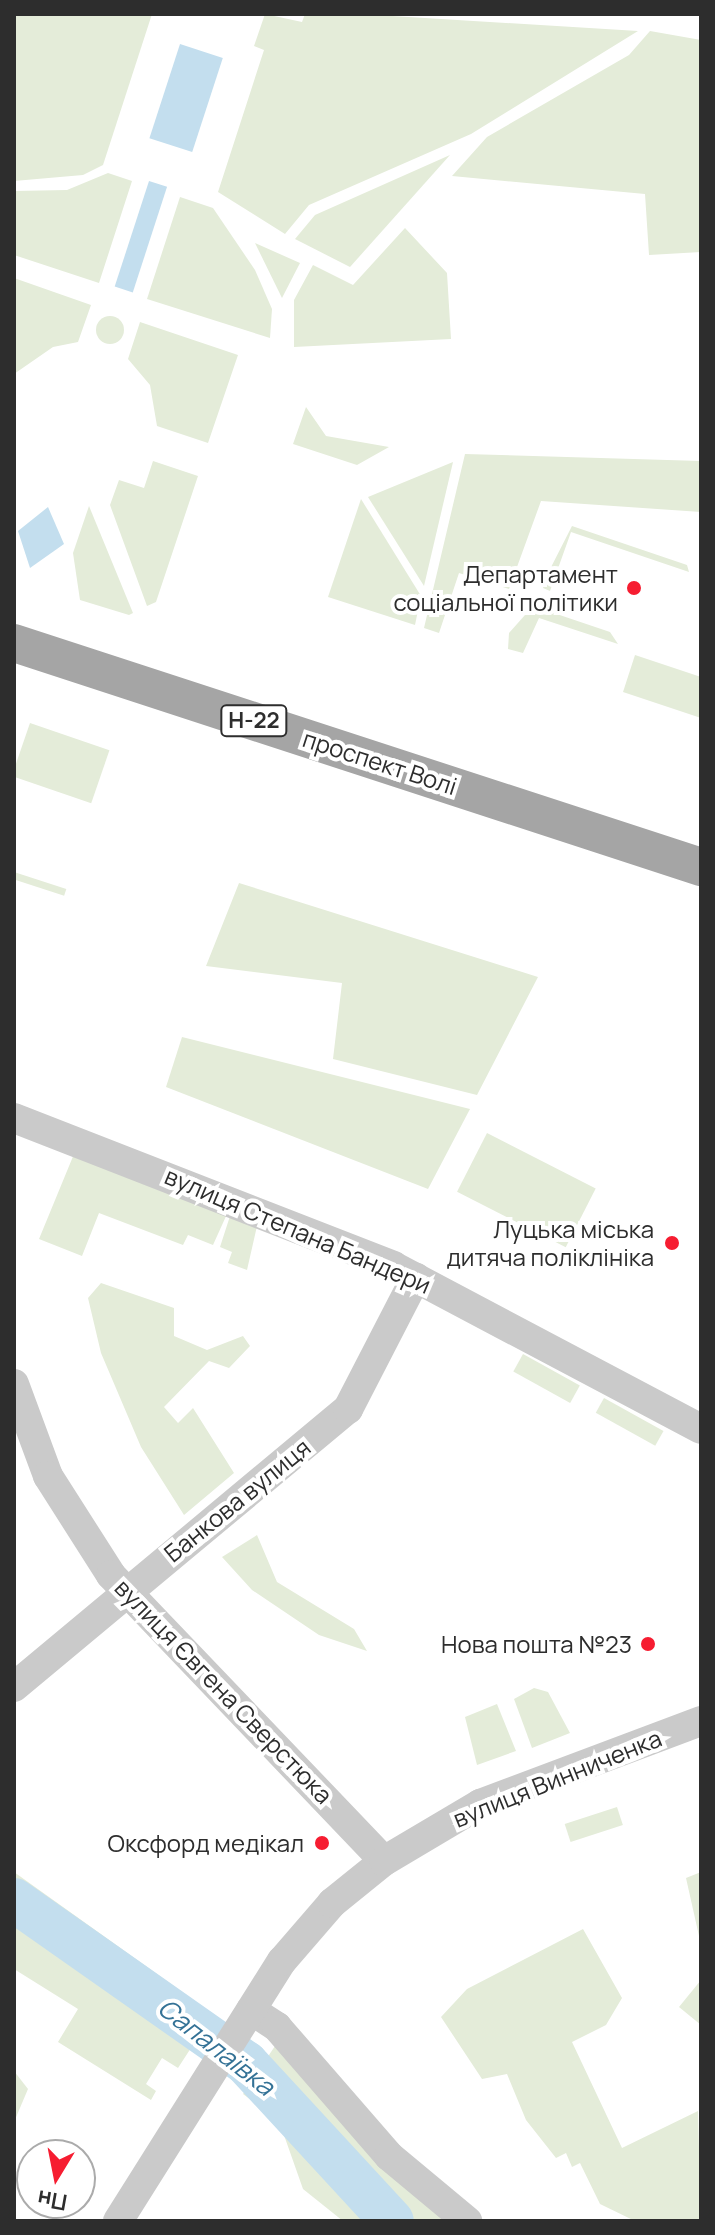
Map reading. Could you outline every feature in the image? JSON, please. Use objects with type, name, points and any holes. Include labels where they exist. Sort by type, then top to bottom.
[{"type":"main road","name":"проспект Волі","points":[[14,643],[701,867]]},
{"type":"street","name":"вулиця Степана Бандери","points":[[21,1121],[416,1277],[701,1429]]},
{"type":"street","name":"Банкова вулиця","points":[[14,1687],[348,1409],[416,1277]]},
{"type":"street","name":"вулиця Євгена Сверстюка","points":[[14,1384],[48,1476],[126,1591],[384,1861]]},
{"type":"street","name":"вулиця Винниченка","points":[[118,2221],[245,2020],[303,1935],[384,1861],[480,1804],[701,1721]]},
{"type":"street","points":[[245,2020],[277,2027],[389,2156],[467,2221]]},
{"type":"green space","points":[[14,14],[152,14],[103,165],[83,175],[14,181]]},
{"type":"green space","points":[[265,14],[302,22],[305,14],[360,14],[638,31],[471,134],[309,205],[285,234],[218,192],[264,50],[254,46]]},
{"type":"green space","points":[[650,31],[701,40],[701,252],[649,255],[645,194],[452,176],[487,137],[629,55]]},
{"type":"green space","points":[[450,155],[350,267],[295,239],[315,215]]},
{"type":"green space","points":[[108,173],[132,181],[99,283],[14,255],[14,191],[67,190]]},
{"type":"green space","points":[[180,197],[213,208],[255,270],[272,309],[270,338],[147,299]]},
{"type":"green space","points":[[405,228],[447,273],[451,339],[294,347],[294,300],[313,265],[353,285]]},
{"type":"green space","points":[[255,243],[300,263],[282,298]]},
{"type":"green space","points":[[14,278],[91,305],[78,342],[53,347],[14,374]]},
{"type":"green space","points":[[110,316],[120,320],[124,330],[120,340],[110,344],[100,340],[96,330],[100,320]]},
{"type":"green space","points":[[140,322],[238,355],[208,443],[157,426],[150,385],[128,359]]},
{"type":"green space","points":[[306,407],[326,436],[389,447],[357,465],[293,444]]},
{"type":"green space","points":[[465,454],[701,461],[701,512],[541,501],[509,589],[459,573],[439,633],[424,628]]},
{"type":"green space","points":[[153,461],[198,476],[156,602],[147,606],[110,505],[119,480],[144,488]]},
{"type":"green space","points":[[453,462],[424,586],[368,497]]},
{"type":"green space","points":[[361,499],[421,596],[415,625],[328,597]]},
{"type":"green space","points":[[89,506],[133,613],[129,615],[80,600],[73,553]]},
{"type":"green space","points":[[572,526],[687,565],[689,572],[571,532],[550,591],[543,588],[546,577]]},
{"type":"green space","points":[[533,606],[610,632],[618,644],[539,618],[523,653],[508,649],[509,633]]},
{"type":"green space","points":[[635,655],[701,677],[701,718],[623,692]]},
{"type":"green space","points":[[30,723],[109,750],[91,803],[14,777]]},
{"type":"green space","points":[[14,872],[66,889],[64,896],[14,879]]},
{"type":"green space","points":[[239,883],[538,977],[477,1095],[333,1059],[342,983],[206,966]]},
{"type":"green space","points":[[182,1037],[470,1109],[428,1189],[166,1087]]},
{"type":"green space","points":[[487,1133],[596,1188],[566,1247],[457,1192]]},
{"type":"green space","points":[[74,1154],[227,1214],[213,1245],[188,1235],[183,1245],[99,1213],[82,1256],[39,1239]]},
{"type":"green space","points":[[230,1216],[257,1226],[247,1270],[228,1263],[232,1252],[220,1247]]},
{"type":"green space","points":[[101,1283],[174,1308],[174,1336],[207,1350],[243,1336],[250,1346],[229,1368],[209,1361],[164,1407],[178,1423],[193,1408],[234,1473],[184,1515],[141,1447],[101,1353],[88,1298]]},
{"type":"green space","points":[[523,1354],[580,1386],[570,1403],[513,1371]]},
{"type":"green space","points":[[604,1398],[663,1431],[655,1446],[596,1413]]},
{"type":"green space","points":[[257,1535],[277,1582],[354,1629],[367,1651],[319,1635],[252,1590],[222,1557]]},
{"type":"green space","points":[[534,1688],[548,1692],[570,1733],[532,1748],[514,1699]]},
{"type":"green space","points":[[497,1704],[516,1751],[477,1765],[465,1717]]},
{"type":"green space","points":[[617,1807],[623,1825],[571,1842],[565,1824]]},
{"type":"green space","points":[[14,1872],[213,2014],[178,2068],[162,2058],[146,2084],[156,2091],[151,2100],[58,2042],[78,2009],[14,1969]]},
{"type":"green space","points":[[701,1872],[701,1945],[686,1878]]},
{"type":"green space","points":[[583,1929],[622,1998],[606,2025],[572,2042],[622,2148],[698,2111],[701,2221],[635,2221],[600,2204],[580,2163],[572,2167],[566,2153],[556,2158],[526,2120],[507,2074],[482,2079],[441,2017],[467,1989]]},
{"type":"green space","points":[[701,1980],[701,2025],[679,2007]]},
{"type":"green space","points":[[277,2043],[445,2221],[343,2221],[303,2189],[279,2121],[243,2094]]},
{"type":"green space","points":[[14,2071],[28,2089],[14,2122]]},
{"type":"water","points":[[180,44],[223,58],[192,152],[149,138]]},
{"type":"water","points":[[149,181],[167,187],[133,292],[115,287]]},
{"type":"water","points":[[48,507],[64,544],[30,568],[18,531]]},
{"type":"waterway","name":"Сапалаївка","points":[[14,1900],[246,2063],[392,2221]]},
{"type":"place","name":"Департамент соціальної політики","points":[[634,588]]},
{"type":"place","name":"Луцька міська дитяча поліклініка","points":[[672,1243]]},
{"type":"place","name":"Нова пошта №23","points":[[648,1644]]},
{"type":"place","name":"Оксфорд медікал","points":[[322,1843]]}]
